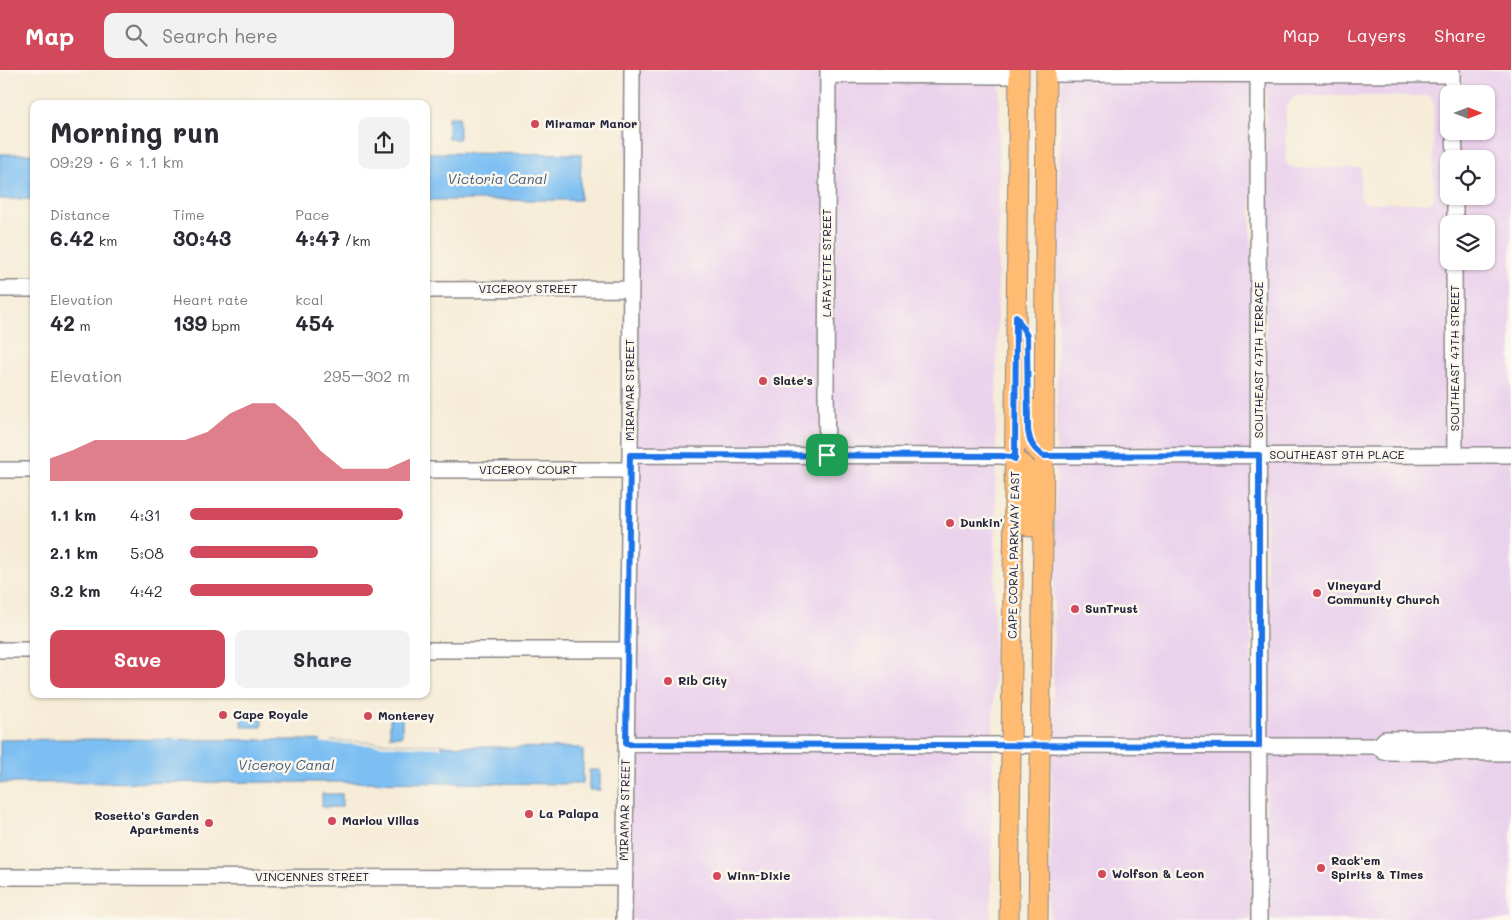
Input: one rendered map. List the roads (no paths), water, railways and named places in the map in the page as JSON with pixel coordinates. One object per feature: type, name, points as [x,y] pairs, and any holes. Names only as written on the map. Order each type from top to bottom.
[{"type":"main road","points":[[1038,920],[1046,220],[1045,71]]},
{"type":"main road","points":[[1018,74],[1029,88],[1035,106],[1035,182],[1039,204],[1046,220]]},
{"type":"main road","name":"CAPE CORAL PARKWAY EAST","points":[[1009,920],[1018,74]]},
{"type":"main road","points":[[1016,316],[1027,336],[1028,430],[1030,441],[1035,450],[1044,456]]},
{"type":"main road","points":[[1015,459],[1024,466],[1029,479],[1031,568],[1034,582],[1042,598]]},
{"type":"street","name":"MIRAMAR STREET","points":[[624,920],[630,470],[632,70]]},
{"type":"street","points":[[1045,71],[1451,72],[1452,85]]},
{"type":"street","points":[[828,72],[1005,76],[1018,74]]},
{"type":"street","name":"LAFAYETTE STREET","points":[[827,455],[828,72]]},
{"type":"street","name":"SOUTHEAST 47TH TERRACE","points":[[1258,72],[1259,920]]},
{"type":"street","name":"SOUTHEAST 47TH STREET","points":[[1454,270],[1455,455]]},
{"type":"street","points":[[0,289],[30,289]]},
{"type":"street","name":"VICEROY STREET","points":[[430,290],[630,289]]},
{"type":"street","points":[[630,455],[1001,456],[1015,459]]},
{"type":"street","name":"SOUTHEAST 9TH PLACE","points":[[1044,456],[1511,455]]},
{"type":"street","points":[[0,470],[30,470]]},
{"type":"street","name":"VICEROY COURT","points":[[430,470],[630,470]]},
{"type":"street","points":[[0,650],[30,650]]},
{"type":"street","points":[[430,650],[627,650]]},
{"type":"street","points":[[1378,746],[1384,739],[1511,738]]},
{"type":"street","points":[[626,744],[1378,746],[1384,752],[1511,753]]},
{"type":"street","name":"VINCENNES STREET","points":[[0,877],[625,878]]},
{"type":"water","points":[[448,117],[459,117],[459,139],[448,139]]},
{"type":"water","name":"Victoria Canal","points":[[430,153],[581,154],[580,200],[430,200]]},
{"type":"water","points":[[0,154],[30,154],[30,199],[0,199]]},
{"type":"water","points":[[390,715],[402,715],[402,736],[390,736]]},
{"type":"water","points":[[244,717],[259,717],[262,719],[262,727],[242,727]]},
{"type":"water","name":"Viceroy Canal","points":[[0,740],[305,740],[493,747],[580,748],[583,750],[583,783],[0,783]]},
{"type":"water","points":[[589,770],[600,770],[600,790],[589,790]]},
{"type":"water","points":[[322,794],[342,794],[342,807],[322,807]]},
{"type":"place","name":"Miramar Manor","points":[[535,124]]},
{"type":"place","name":"Slate's","points":[[763,381]]},
{"type":"place","name":"Dunkin'","points":[[950,523]]},
{"type":"place","name":"Vineyard Community Church","points":[[1317,593]]},
{"type":"place","name":"SunTrust","points":[[1075,609]]},
{"type":"place","name":"Rib City","points":[[668,681]]},
{"type":"place","name":"Cape Royale","points":[[223,715]]},
{"type":"place","name":"Monterey","points":[[368,716]]},
{"type":"place","name":"La Palapa","points":[[529,814]]},
{"type":"place","name":"Marlou Villas","points":[[332,821]]},
{"type":"place","name":"Rosetto's Garden Apartments","points":[[209,823]]},
{"type":"place","name":"Rack'em Spirits & Times","points":[[1321,868]]},
{"type":"place","name":"Wolfson & Leon","points":[[1102,874]]},
{"type":"place","name":"Winn-Dixie","points":[[717,876]]}]
